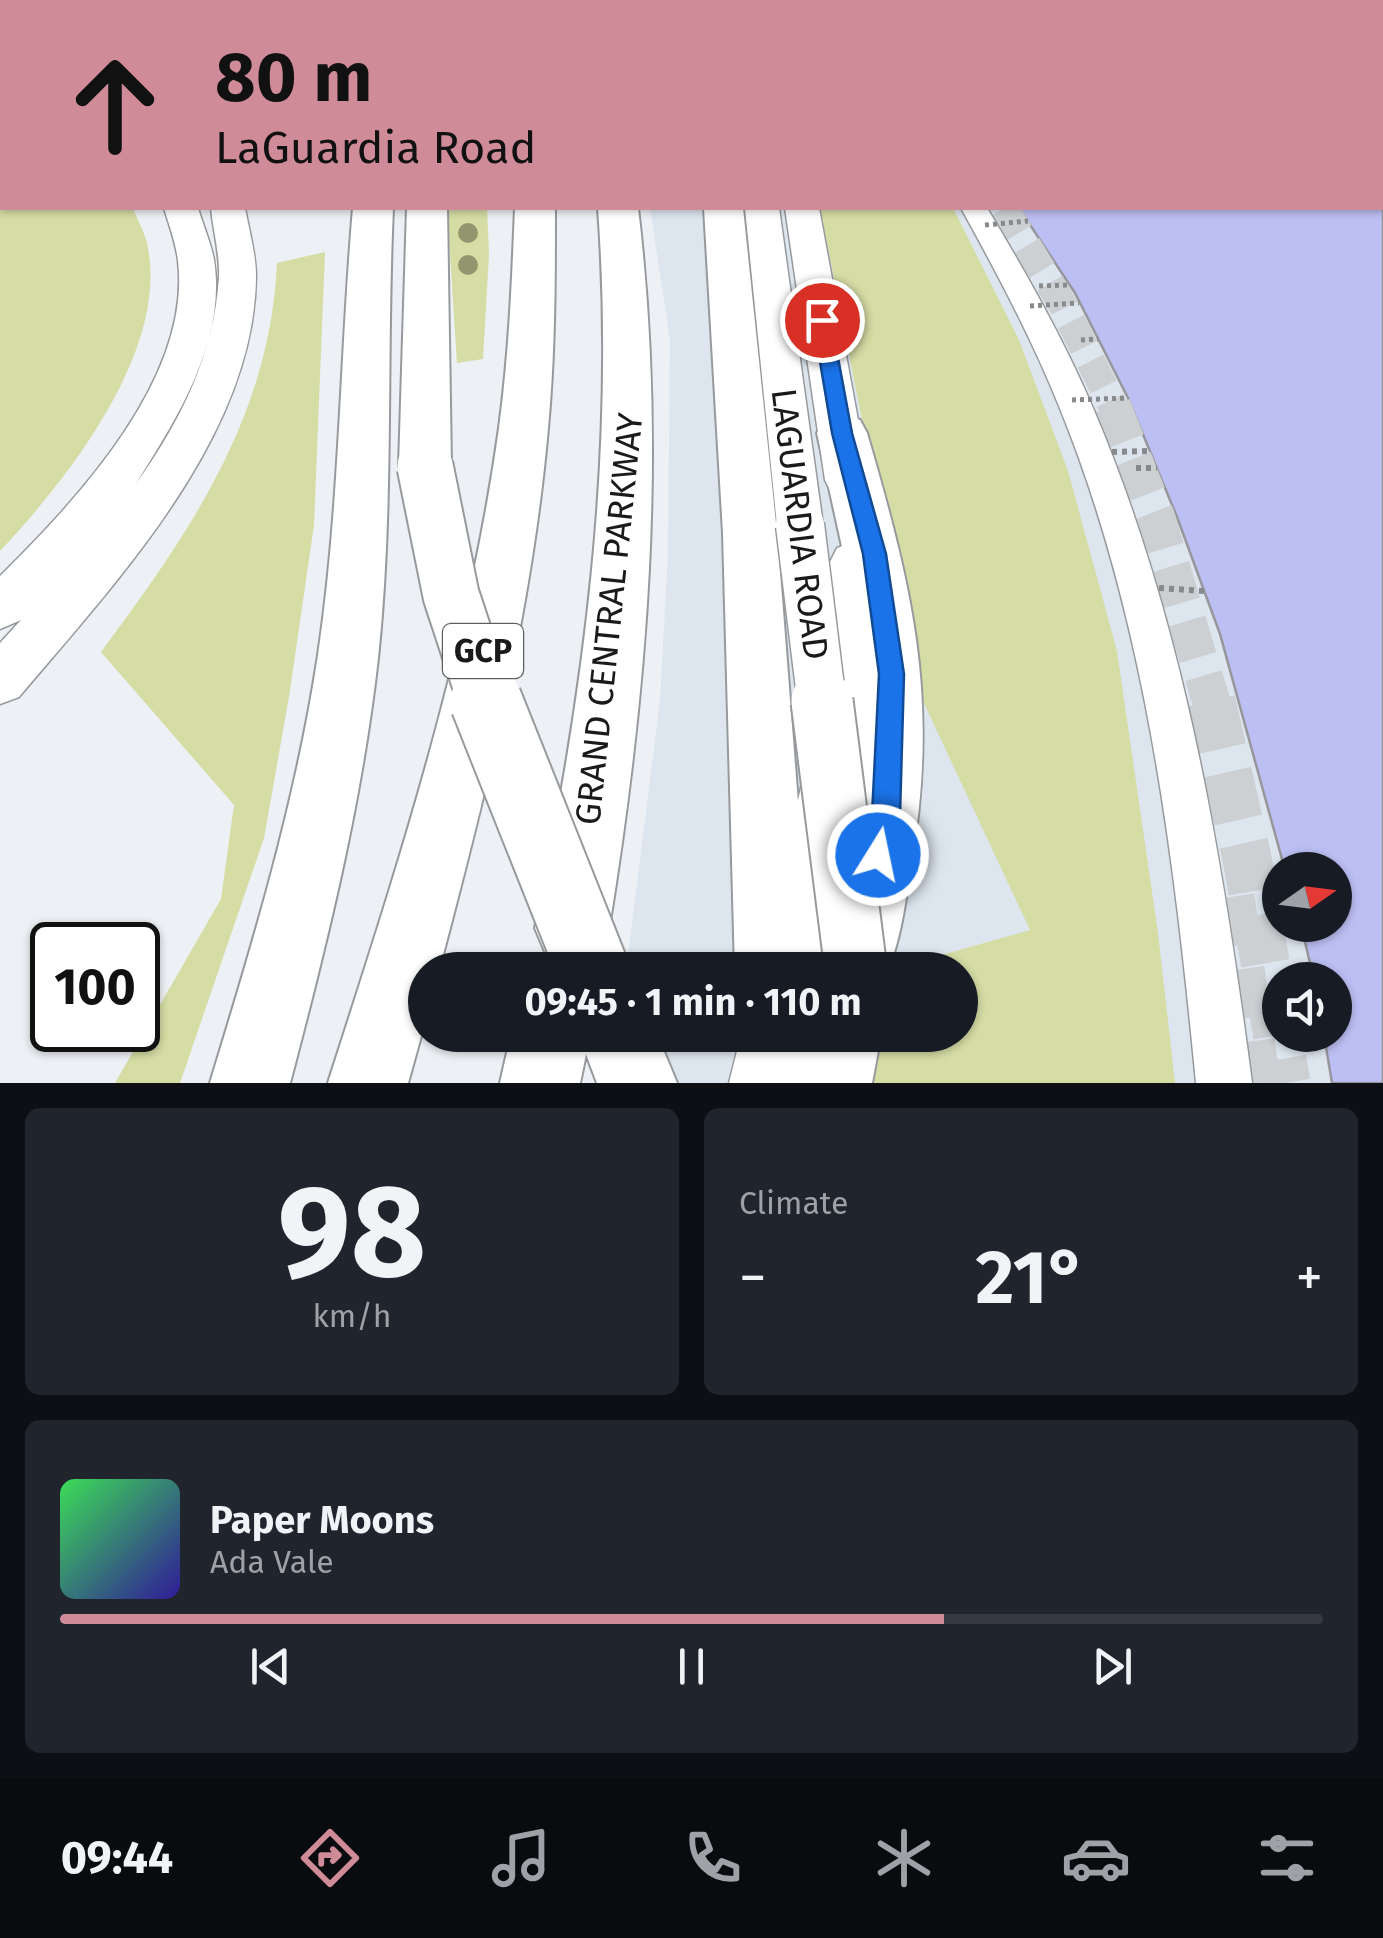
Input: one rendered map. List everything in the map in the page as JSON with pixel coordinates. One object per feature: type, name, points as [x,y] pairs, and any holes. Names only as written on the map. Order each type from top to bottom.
[{"type":"highway","points":[[427,210],[426,466],[438,546],[465,642],[585,952]]},
{"type":"highway","name":"GCP","points":[[368,1083],[449,795],[494,595],[522,442],[530,369],[535,210]]},
{"type":"highway","name":"GRAND CENTRAL PARKWAY","points":[[566,952],[603,734],[627,486],[630,317],[618,210]]},
{"type":"highway","points":[[724,210],[750,534],[773,952]]},
{"type":"highway","points":[[250,1083],[304,892],[339,717],[354,584],[372,212]]},
{"type":"highway","points":[[842,433],[874,554],[892,674],[886,816],[860,952]]},
{"type":"highway","points":[[540,1083],[546,1052]]},
{"type":"highway","points":[[624,1052],[636,1083]]},
{"type":"highway","points":[[832,1083],[838,1052]]},
{"type":"street","points":[[0,608],[38,570],[118,474],[162,406],[186,346],[197,289],[194,247],[181,210]]},
{"type":"street","points":[[0,680],[147,506],[208,400],[225,355],[236,305],[239,267],[228,210]]},
{"type":"street","name":"LAGUARDIA ROAD","points":[[762,210],[854,952]]},
{"type":"street","name":"LAGUARDIA ROAD","points":[[794,952],[850,686],[856,590],[842,433],[802,210]]},
{"type":"street","points":[[980,216],[1034,296],[1109,502],[1158,671],[1199,885],[1224,1083]]},
{"type":"street","points":[[764,1083],[771,1052]]},
{"type":"street","points":[[866,1052],[870,1083]]},
{"type":"path","points":[[980,216],[1028,221]]},
{"type":"path","points":[[1034,296],[1069,284]]},
{"type":"path","points":[[1034,296],[1080,303]]},
{"type":"path","points":[[1080,340],[1098,339]]},
{"type":"path","points":[[1072,400],[1128,398]]},
{"type":"path","points":[[1112,452],[1150,452]]},
{"type":"path","points":[[1135,468],[1157,468]]},
{"type":"path","points":[[1159,588],[1204,592]]},
{"type":"shaded area","points":[[650,210],[1383,210],[1383,1083],[607,1083],[612,1052],[978,1052],[978,952],[628,952],[660,701],[668,552],[670,340]]},
{"type":"green space","points":[[0,210],[134,210],[147,243],[150,284],[144,326],[129,368],[82,450],[0,551]]},
{"type":"green space","points":[[447,210],[487,210],[489,254],[483,359],[457,363]]},
{"type":"green space","points":[[820,210],[954,210],[1019,340],[1068,471],[1117,651],[1158,933],[1175,1083],[870,1083],[875,1052],[978,1052],[978,952],[952,952],[1030,930],[914,682]]},
{"type":"green space","points":[[325,252],[314,525],[264,838],[180,1083],[115,1083],[133,1052],[160,1052],[160,1005],[221,899],[234,805],[101,652],[194,517],[242,422],[271,319],[277,263]]},
{"type":"building","points":[[1020,210],[1383,210],[1383,1083],[1332,1083],[1327,1052],[1352,1052],[1352,962],[1310,962],[1305,942],[1352,942],[1352,852],[1280,852],[1220,634],[1128,398],[1075,293]]},
{"type":"tunnel","points":[[1005,210],[1063,305],[1114,408]]},
{"type":"tunnel","points":[[1112,406],[1156,517],[1212,704]]},
{"type":"tunnel","points":[[1211,701],[1247,858],[1286,1083]]},
{"type":"tunnel","points":[[1230,897],[1256,1083]]},
{"type":"route","points":[[822,320],[842,433],[874,554],[892,674],[886,816],[878,855]]}]
